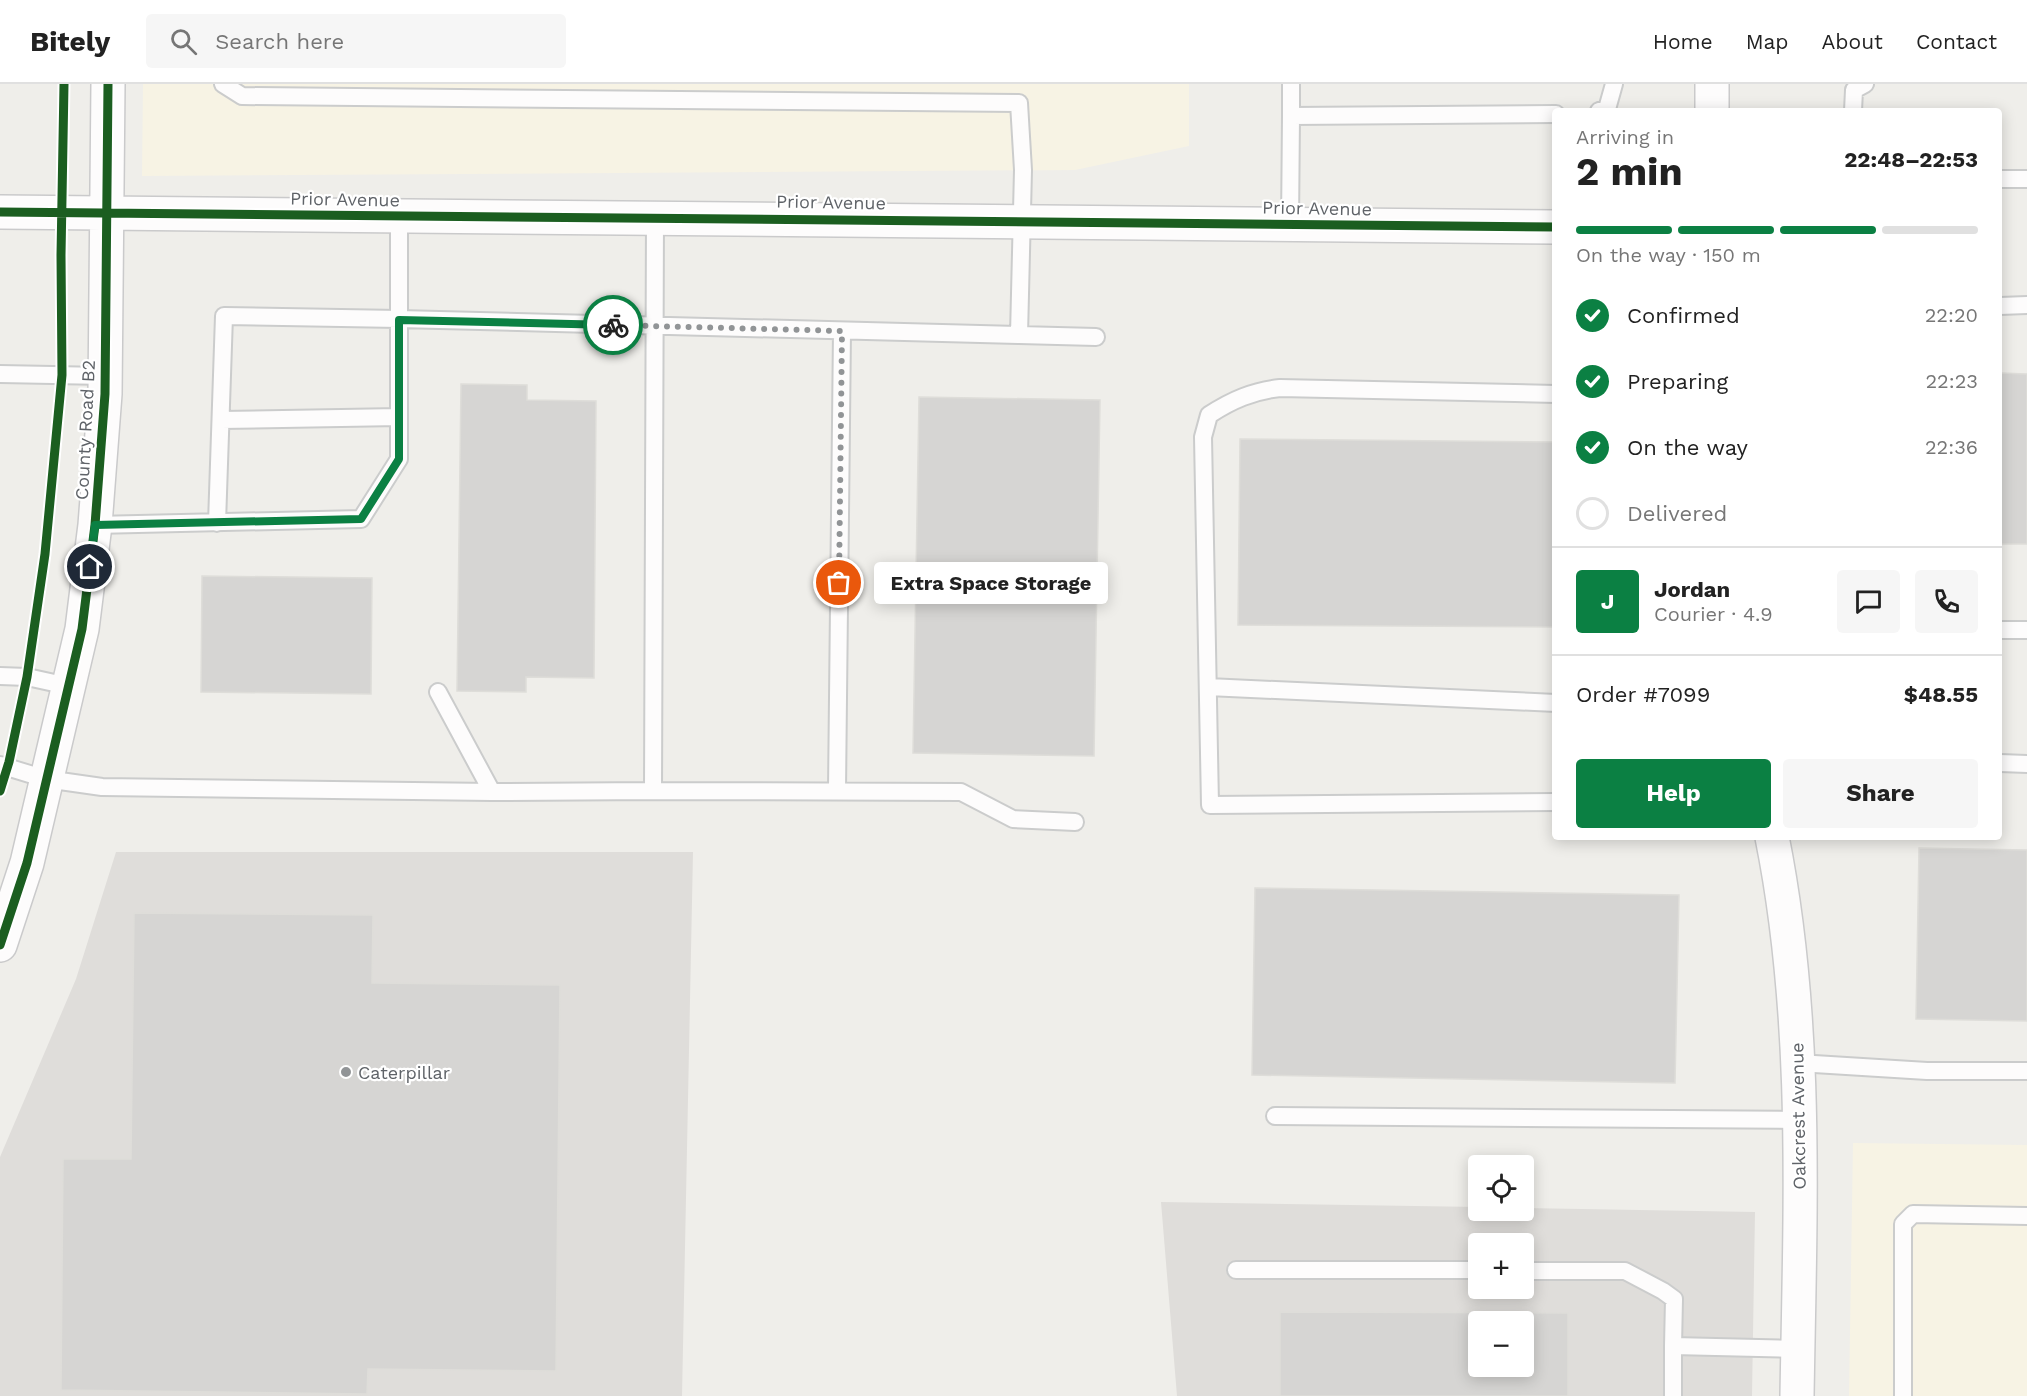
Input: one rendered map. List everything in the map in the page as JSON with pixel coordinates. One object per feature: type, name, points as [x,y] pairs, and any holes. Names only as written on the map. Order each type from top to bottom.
[{"type":"street","name":"County Road B2","points":[[0,945],[27,863],[82,629],[95,525],[105,376],[108,84]]},
{"type":"street","points":[[1712,108],[1713,84]]},
{"type":"street","name":"Prior Avenue","points":[[0,212],[1552,227]]},
{"type":"street","name":"Oakcrest Avenue","points":[[1773,840],[1779,872],[1793,983],[1798,1063],[1800,1120],[1797,1396]]},
{"type":"lane","points":[[223,84],[242,96],[1019,103],[1023,170],[1018,334]]},
{"type":"lane","points":[[1290,224],[1291,84]]},
{"type":"lane","points":[[1607,108],[1614,84]]},
{"type":"lane","points":[[1853,108],[1854,90],[1865,84]]},
{"type":"lane","points":[[1291,116],[1552,114]]},
{"type":"lane","points":[[2002,179],[2027,179]]},
{"type":"lane","points":[[95,525],[361,519],[399,459],[399,216]]},
{"type":"lane","points":[[653,791],[655,217]]},
{"type":"lane","points":[[2002,306],[2027,305]]},
{"type":"lane","points":[[217,523],[224,316],[1096,337]]},
{"type":"lane","points":[[837,790],[842,331]]},
{"type":"lane","points":[[0,374],[105,376]]},
{"type":"lane","points":[[1552,394],[1281,388],[1261,390],[1230,401],[1209,415],[1203,437],[1210,805],[1552,802]]},
{"type":"lane","points":[[221,420],[399,417]]},
{"type":"lane","points":[[2002,630],[2027,630]]},
{"type":"lane","points":[[0,676],[27,677],[68,686]]},
{"type":"lane","points":[[1208,687],[1552,703]]},
{"type":"lane","points":[[438,692],[492,792]]},
{"type":"lane","points":[[2002,764],[2027,764]]},
{"type":"lane","points":[[0,765],[46,779],[102,788],[492,792],[837,790],[961,792],[1013,819],[1075,822]]},
{"type":"lane","points":[[1798,1063],[1927,1071],[2027,1071]]},
{"type":"lane","points":[[1275,1116],[1800,1120]]},
{"type":"lane","points":[[1903,1396],[1903,1224],[1913,1214],[2027,1216]]},
{"type":"lane","points":[[1236,1270],[1468,1270]]},
{"type":"lane","points":[[1534,1270],[1625,1271],[1674,1299],[1672,1396]]},
{"type":"lane","points":[[1673,1346],[1798,1349]]},
{"type":"shaded area","points":[[143,84],[1189,84],[1189,146],[1075,170],[142,176]]},
{"type":"shaded area","points":[[116,852],[693,852],[682,1396],[0,1396],[0,1157],[76,979]]},
{"type":"shaded area","points":[[1853,1143],[2027,1145],[2027,1396],[1849,1396]]},
{"type":"shaded area","points":[[1161,1202],[1468,1207],[1468,1221],[1534,1221],[1534,1208],[1755,1212],[1752,1396],[1177,1396]]},
{"type":"building","points":[[2002,373],[2027,374],[2027,544],[2002,544]]},
{"type":"building","points":[[461,384],[527,385],[527,400],[596,401],[594,678],[526,677],[526,692],[457,691]]},
{"type":"building","points":[[919,397],[1100,400],[1094,756],[913,753]]},
{"type":"building","points":[[1240,439],[1552,442],[1552,627],[1238,625]]},
{"type":"building","points":[[202,576],[372,578],[371,694],[201,692]]},
{"type":"building","points":[[1919,848],[2027,850],[2027,1021],[1916,1019]]},
{"type":"building","points":[[1255,888],[1679,895],[1675,1083],[1252,1075]]},
{"type":"building","name":"Caterpillar","points":[[134,913],[373,915],[372,983],[560,985],[556,1371],[368,1369],[367,1394],[61,1390],[63,1159],[131,1159]]},
{"type":"building","points":[[1280,1312],[1468,1313],[1468,1377],[1534,1377],[1534,1313],[1568,1313],[1568,1396],[1280,1396]]},
{"type":"cycle path","points":[[0,791],[9,762],[27,677],[45,554],[62,375],[61,255],[64,84]]},
{"type":"cycle path","points":[[0,945],[27,863],[82,629],[95,525],[105,394],[108,84]]},
{"type":"cycle path","points":[[0,212],[1552,227]]},
{"type":"way so far","points":[[613,325],[842,331],[839,583]]},
{"type":"place","name":"Extra Space Storage","points":[[839,583]]},
{"type":"place","name":"Caterpillar","points":[[346,1072]]},
{"type":"route","points":[[90,567],[95,525],[361,519],[399,459],[399,320],[613,325]]}]
